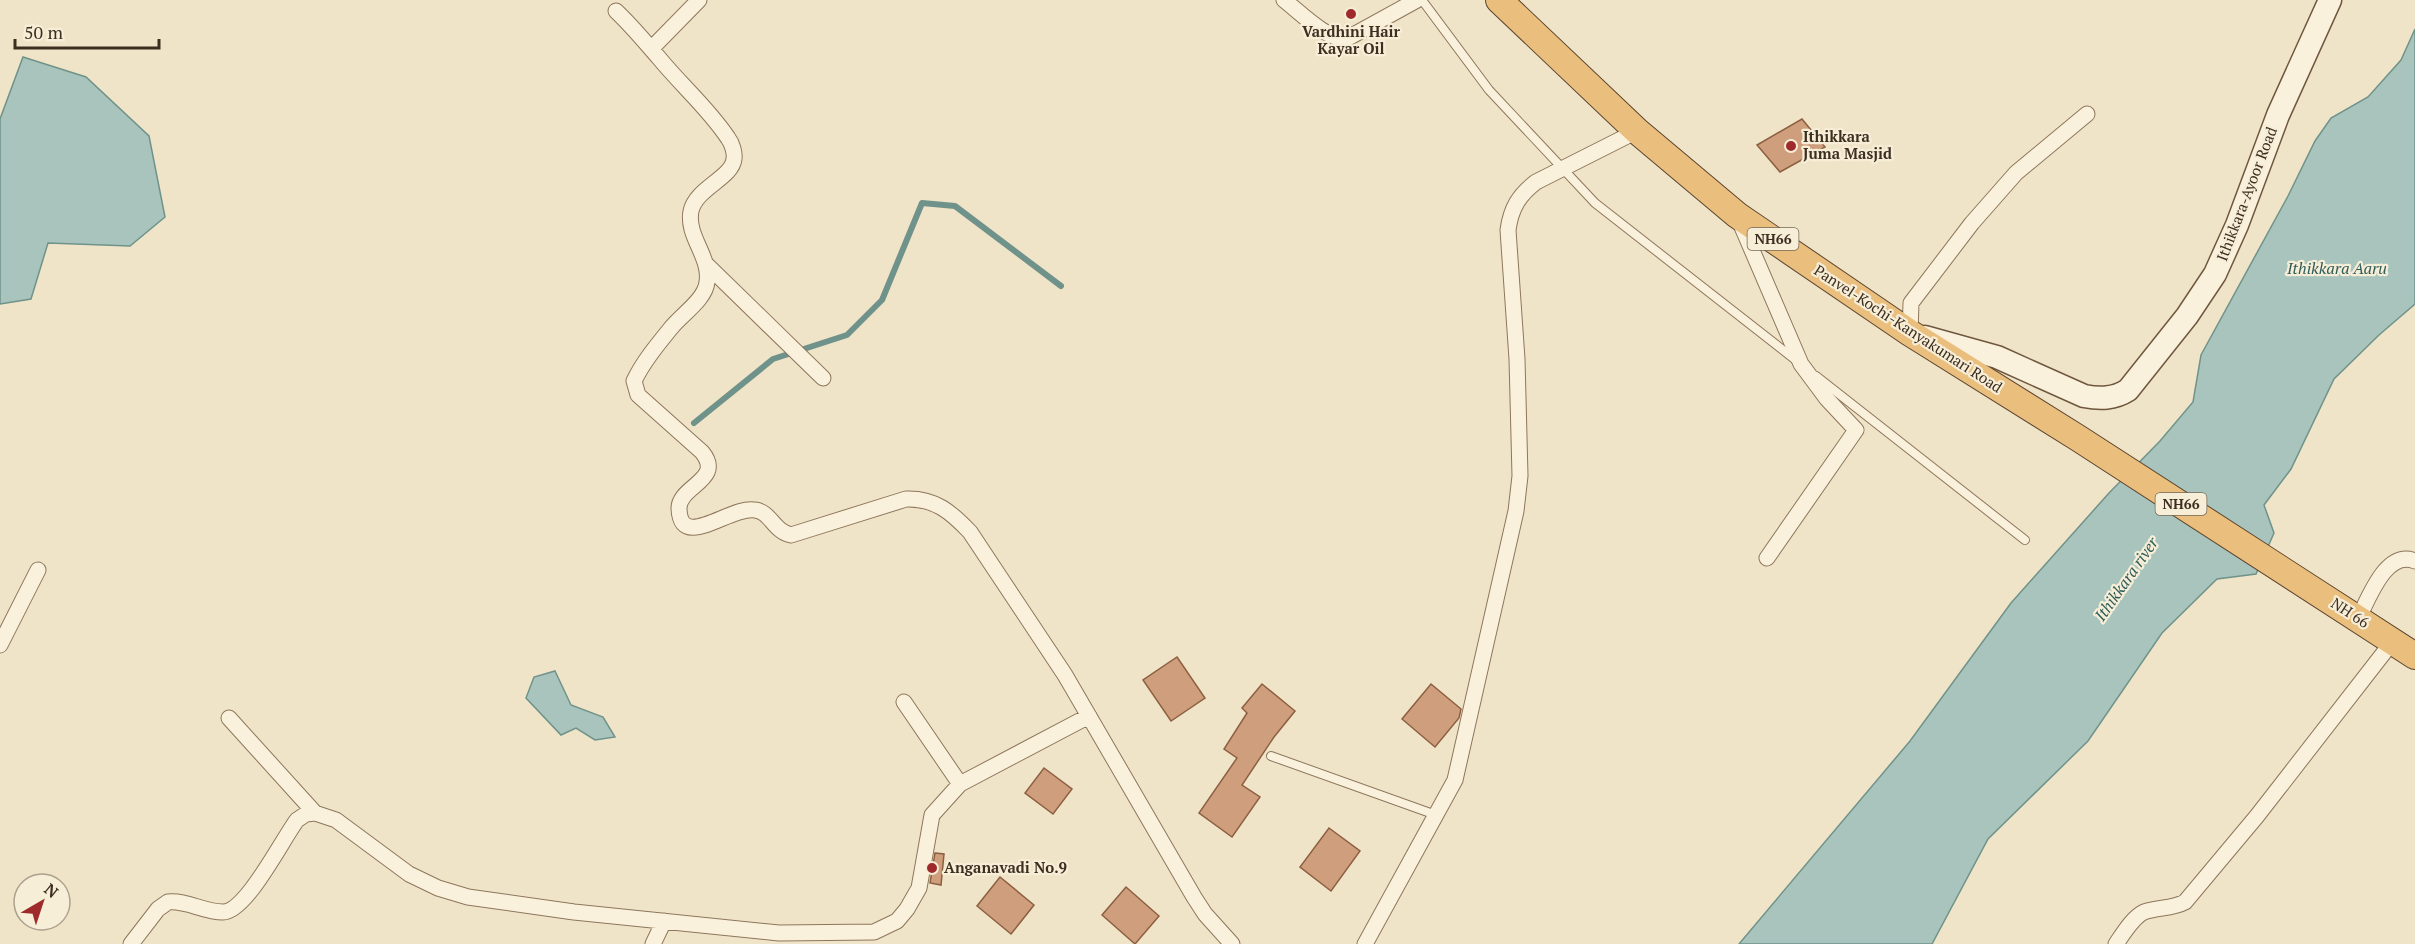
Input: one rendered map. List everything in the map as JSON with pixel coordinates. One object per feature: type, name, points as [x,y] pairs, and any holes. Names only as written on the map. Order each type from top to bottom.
[{"type":"highway","name":"Panvel-Kochi-Kanyakumari Road","points":[[1498,0],[1637,131],[1737,215],[1910,333],[2285,571]]},
{"type":"highway","name":"NH 66","points":[[2285,571],[2415,656]]},
{"type":"main road","name":"Ithikkara-Ayoor Road","points":[[1910,333],[1997,357],[2084,396],[2118,397],[2128,390],[2187,316],[2215,274],[2237,225],[2278,115],[2330,0]]},
{"type":"street","points":[[652,48],[699,0]]},
{"type":"street","points":[[1284,0],[1331,36],[1341,39],[1348,38],[1417,0]]},
{"type":"street","points":[[616,11],[652,48],[730,139],[734,153],[734,161],[728,171],[696,200],[691,212],[692,227],[706,264],[708,277],[705,290],[671,327],[634,381],[638,395],[702,452],[709,463],[704,477],[679,505],[682,523],[685,527],[694,529],[742,511],[757,510],[763,512],[782,533],[791,535],[906,499],[926,500],[943,507],[970,532],[1065,675],[1199,905],[1232,944]]},
{"type":"street","points":[[1910,333],[1911,303],[1972,223],[2016,173],[2087,114]]},
{"type":"street","points":[[1365,944],[1455,780],[1519,492],[1517,359],[1509,221],[1516,202],[1524,191],[1637,131]]},
{"type":"street","points":[[1737,215],[1801,364],[1827,399],[1856,430],[1767,558]]},
{"type":"street","points":[[706,264],[823,378]]},
{"type":"street","points":[[2358,619],[2387,566],[2401,559],[2415,561]]},
{"type":"street","points":[[0,645],[38,570]]},
{"type":"street","points":[[2116,944],[2144,912],[2176,907],[2186,902],[2257,816],[2393,641]]},
{"type":"street","points":[[904,702],[960,784]]},
{"type":"street","points":[[131,944],[158,909],[168,902],[218,912],[235,909],[247,897],[297,820],[306,814],[315,813],[336,820],[409,874],[438,888],[468,897],[504,903],[779,933],[874,932],[897,921],[907,909],[918,888],[932,815],[960,784],[1089,716]]},
{"type":"street","points":[[229,718],[315,813]]},
{"type":"street","points":[[653,944],[664,921]]},
{"type":"lane","points":[[1422,0],[1489,90],[1594,203],[2025,540]]},
{"type":"lane","points":[[1271,756],[1437,815]]},
{"type":"water","name":"Ithikkara Aaru","points":[[2415,29],[2415,304],[2334,379],[2291,469],[2264,505],[2274,533],[2256,574],[2217,579],[2162,633],[2088,741],[1988,839],[1932,944],[1739,944],[1910,741],[2011,603],[2193,402],[2201,355],[2288,196],[2315,141],[2331,118],[2368,97],[2401,60]]},
{"type":"water","points":[[23,57],[86,77],[149,136],[165,217],[130,246],[48,243],[31,299],[0,304],[0,119]]},
{"type":"water","points":[[555,671],[571,705],[603,717],[615,737],[595,740],[576,728],[561,735],[526,698],[534,677]]},
{"type":"building","name":"Ithikkara Juma Masjid","points":[[1802,119],[1825,147],[1780,172],[1757,145]]},
{"type":"building","points":[[1177,657],[1205,698],[1171,721],[1143,680]]},
{"type":"building","points":[[1262,684],[1295,711],[1274,737],[1242,785],[1260,797],[1232,837],[1199,813],[1237,758],[1224,749],[1247,713],[1242,708]]},
{"type":"building","points":[[1431,684],[1461,709],[1459,718],[1435,747],[1402,719]]},
{"type":"building","points":[[1044,768],[1072,789],[1053,814],[1025,793]]},
{"type":"building","points":[[1329,828],[1360,851],[1331,891],[1300,867]]},
{"type":"building","points":[[935,853],[944,854],[941,885],[930,883]]},
{"type":"building","points":[[1000,877],[1034,905],[1011,934],[977,906]]},
{"type":"building","points":[[1126,887],[1159,916],[1135,944],[1102,915]]},
{"type":"waterway","points":[[694,423],[773,359],[847,335],[882,300],[922,203],[955,206],[1061,286]]},
{"type":"place","name":"Vardhini Hair Kayar Oil","points":[[1351,14]]},
{"type":"place","name":"Ithikkara Juma Masjid","points":[[1791,146]]},
{"type":"place","name":"Anganavadi No.9","points":[[932,868]]},
{"type":"water label","name":"Ithikkara river","points":[[2126,579]]}]
